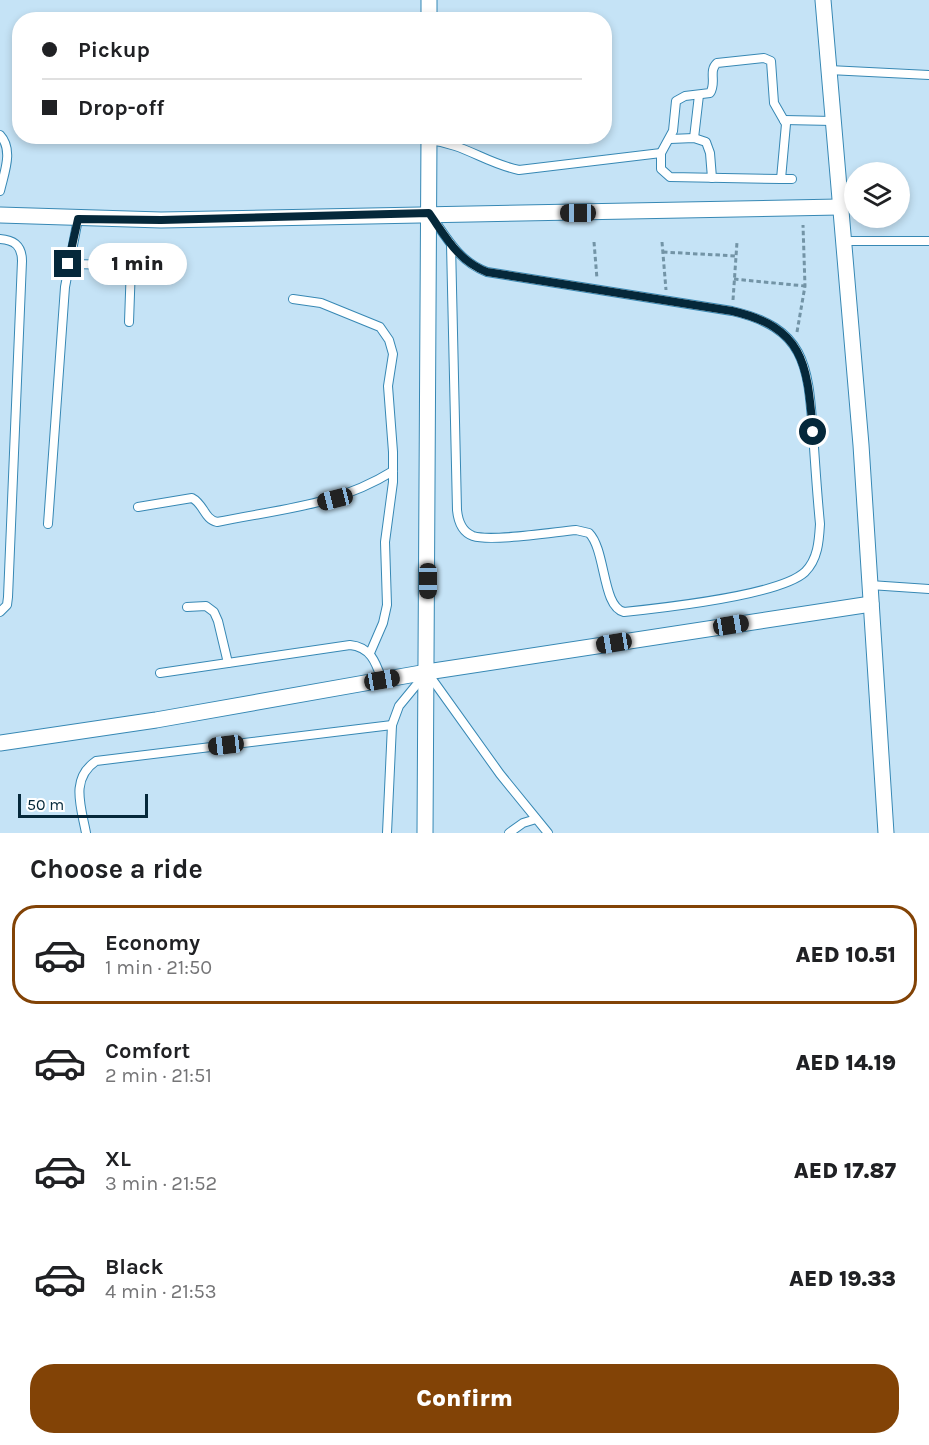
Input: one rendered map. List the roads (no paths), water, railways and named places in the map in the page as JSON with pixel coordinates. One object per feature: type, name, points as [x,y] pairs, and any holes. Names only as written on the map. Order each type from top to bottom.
[{"type":"street","points":[[823,0],[862,456],[886,833]]},
{"type":"street","points":[[425,833],[429,144]]},
{"type":"street","points":[[0,214],[78,219],[161,220],[429,213],[578,213],[839,207]]},
{"type":"street","points":[[0,743],[156,720],[427,672],[871,604]]},
{"type":"lane","points":[[781,179],[784,120],[774,103],[772,64],[768,59],[717,63],[712,70],[712,89],[676,101],[670,139],[661,153],[661,169],[670,177],[712,178],[781,179],[792,179]]},
{"type":"lane","points":[[829,69],[929,75]]},
{"type":"lane","points":[[694,138],[699,95]]},
{"type":"lane","points":[[784,120],[833,120]]},
{"type":"lane","points":[[0,135],[5,141],[8,152],[0,191]]},
{"type":"lane","points":[[670,139],[700,138],[709,147],[712,178]]},
{"type":"lane","points":[[452,144],[502,167],[519,170],[661,153]]},
{"type":"lane","points":[[429,213],[451,244],[460,257],[472,267],[487,272],[732,311],[767,322],[794,346],[806,368],[809,386],[819,524],[819,543],[812,563],[803,573],[782,586],[653,608],[619,611],[612,602],[597,545],[589,533],[576,530],[482,537],[474,536],[461,525],[457,510],[451,244]]},
{"type":"lane","points":[[48,524],[68,264],[78,219]]},
{"type":"lane","points":[[0,239],[16,243],[20,248],[22,261],[8,597],[7,605],[0,612]]},
{"type":"lane","points":[[842,241],[929,241]]},
{"type":"lane","points":[[68,264],[180,266]]},
{"type":"lane","points":[[129,322],[131,265]]},
{"type":"lane","points":[[293,299],[312,300],[380,327],[389,340],[393,354],[388,386],[393,471],[385,542],[387,605],[381,629],[370,653]]},
{"type":"lane","points":[[138,507],[192,498],[198,501],[208,518],[217,522],[335,499],[375,482],[393,471]]},
{"type":"lane","points":[[870,585],[929,589]]},
{"type":"lane","points":[[187,607],[206,606],[214,612],[228,663]]},
{"type":"lane","points":[[160,673],[350,645],[361,646],[370,653],[382,680]]},
{"type":"lane","points":[[387,833],[392,725],[399,706],[427,672],[500,774],[548,833]]},
{"type":"lane","points":[[86,833],[78,790],[80,778],[86,768],[96,761],[392,725]]},
{"type":"lane","points":[[509,833],[536,819]]}]
